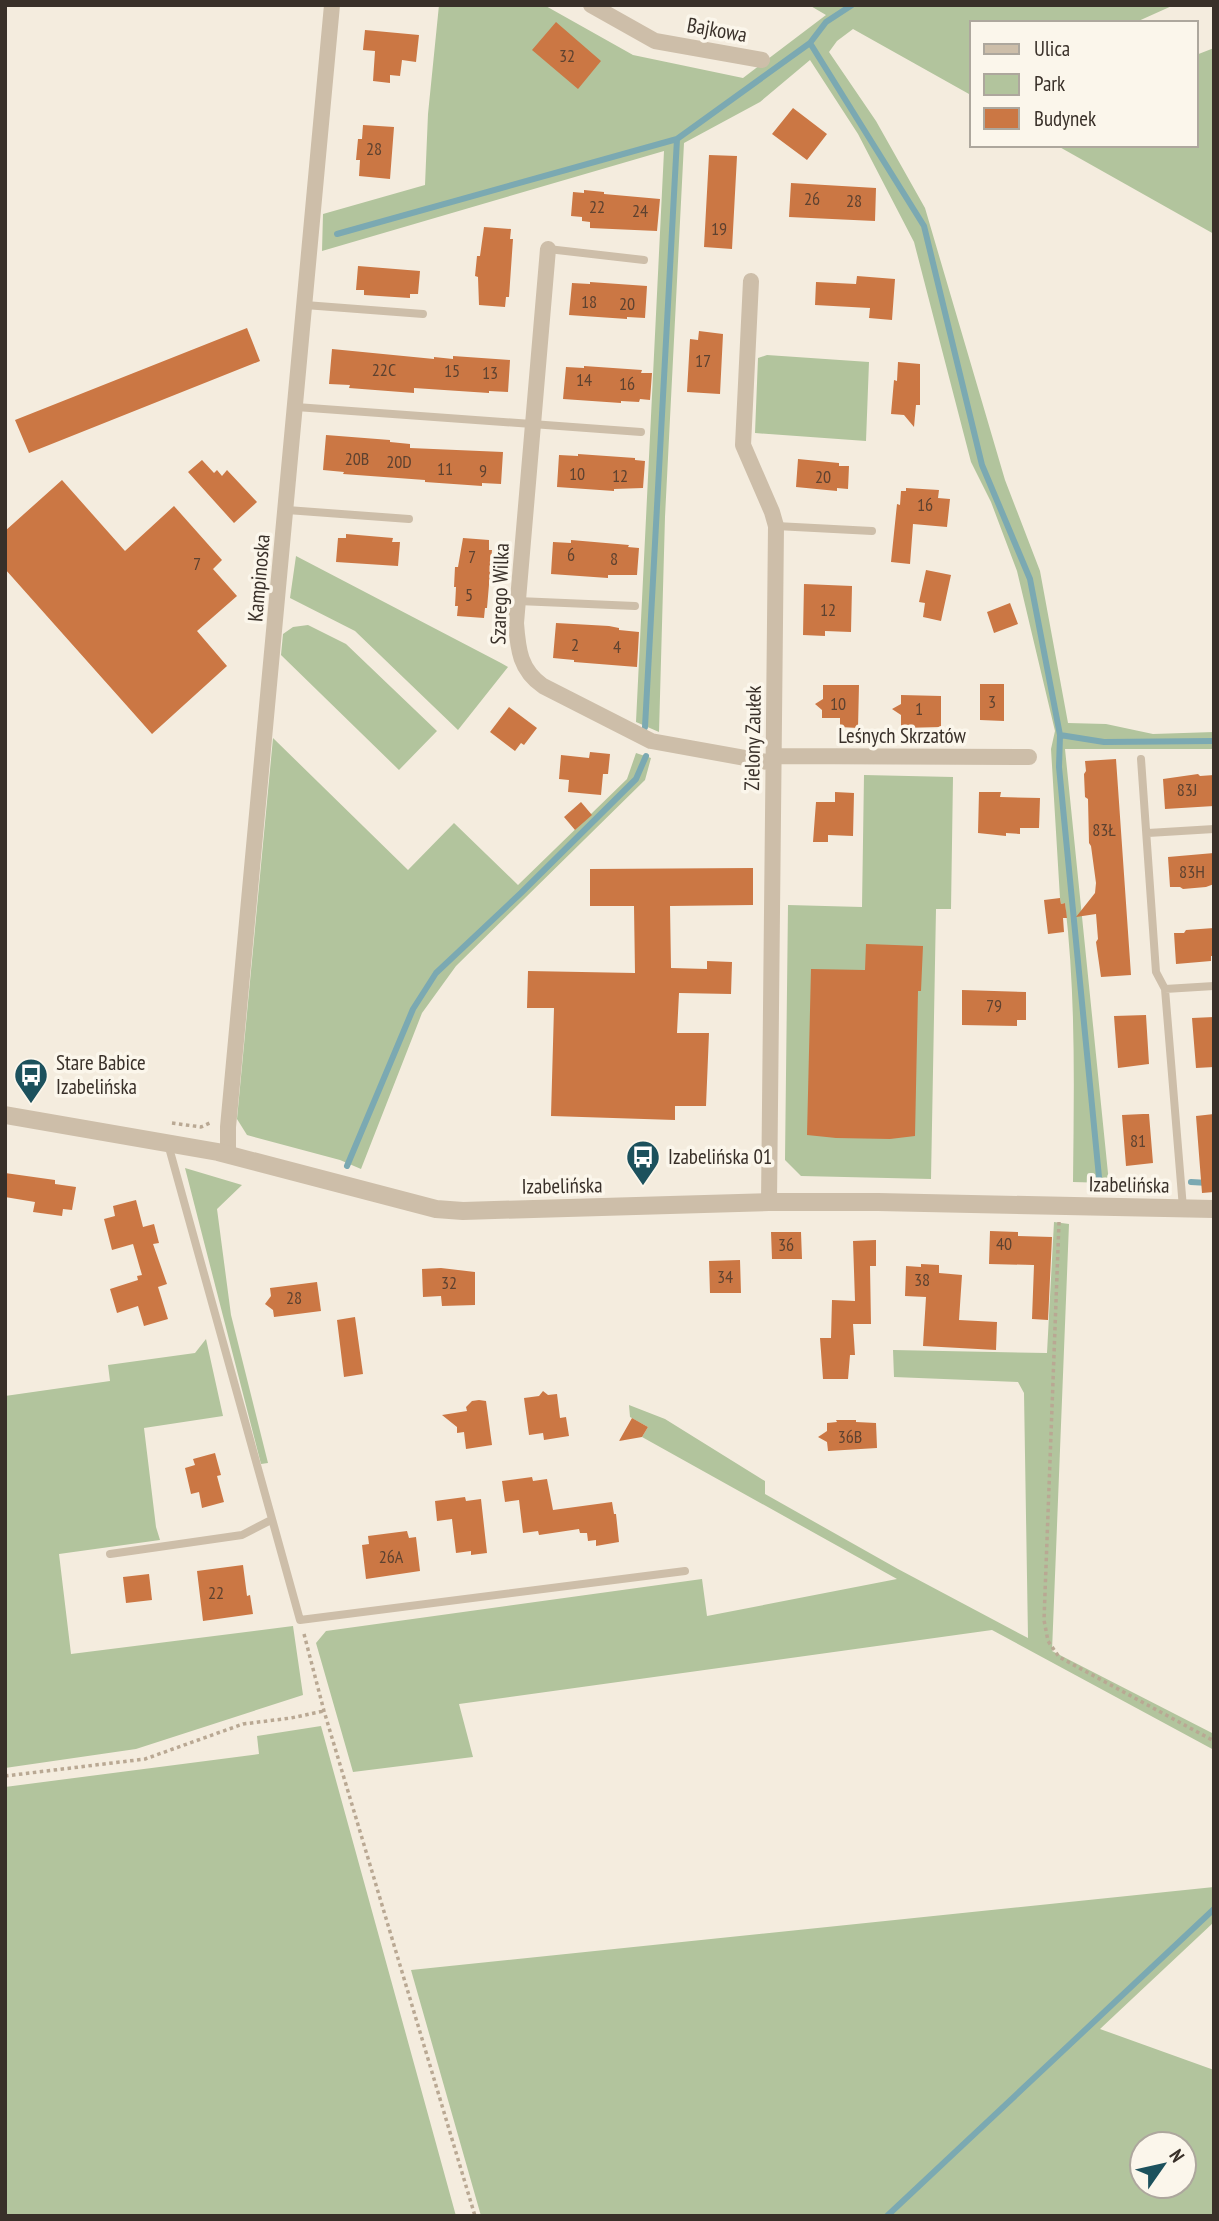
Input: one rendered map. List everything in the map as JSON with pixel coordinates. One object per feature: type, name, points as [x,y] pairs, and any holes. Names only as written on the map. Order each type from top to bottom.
[{"type":"street","name":"Kampinoska","points":[[228,1154],[228,1127],[332,5]]},
{"type":"street","name":"Bajkowa","points":[[591,5],[655,41],[762,60]]},
{"type":"street","name":"Szarego Wilka","points":[[548,249],[516,624],[518,653],[523,666],[533,680],[542,686],[651,741],[774,759]]},
{"type":"street","name":"Zielony Zaułek","points":[[751,281],[743,445],[772,512],[775,526],[769,1202]]},
{"type":"street","name":"Leśnych Skrzatów","points":[[774,759],[1029,757]]},
{"type":"street","name":"Izabelińska","points":[[5,1115],[228,1154],[436,1209],[476,1211],[769,1202],[878,1202],[1214,1209]]},
{"type":"lane","points":[[548,249],[644,260]]},
{"type":"lane","points":[[305,305],[423,314]]},
{"type":"lane","points":[[296,407],[641,432]]},
{"type":"lane","points":[[287,510],[409,519]]},
{"type":"lane","points":[[775,526],[872,531]]},
{"type":"lane","points":[[518,601],[635,606]]},
{"type":"lane","points":[[1142,759],[1156,972],[1165,989],[1183,1208]]},
{"type":"lane","points":[[1148,833],[1214,829]]},
{"type":"lane","points":[[1165,989],[1214,986]]},
{"type":"lane","points":[[168,1144],[300,1620],[685,1571]]},
{"type":"lane","points":[[110,1554],[242,1535],[271,1520]]},
{"type":"path","points":[[162,1122],[201,1128],[211,1122],[228,1127]]},
{"type":"path","points":[[1060,1206],[1045,1634],[1059,1657],[1214,1741]]},
{"type":"path","points":[[300,1620],[324,1711],[475,2216]]},
{"type":"path","points":[[5,1776],[145,1759],[243,1724],[324,1711]]},
{"type":"green space","points":[[439,5],[544,5],[633,55],[743,78],[826,15],[809,5],[1174,5],[1138,21],[970,21],[969,94],[853,29],[837,41],[829,52],[876,121],[925,208],[1005,480],[1040,571],[1068,723],[1106,724],[1153,734],[1214,732],[1214,749],[1065,749],[1109,1183],[1073,1182],[1073,1008],[1065,903],[1061,904],[1060,898],[1051,749],[1055,731],[1017,571],[991,502],[971,462],[914,242],[858,134],[810,60],[760,102],[684,143],[665,517],[659,732],[636,722],[664,151],[322,251],[323,214],[425,185],[428,114]]},
{"type":"green space","points":[[1214,48],[1214,234],[1060,147],[1198,147],[1198,54]]},
{"type":"green space","points":[[767,355],[869,362],[866,441],[755,433],[758,358]]},
{"type":"green space","points":[[296,556],[508,667],[458,730],[355,631],[290,598]]},
{"type":"green space","points":[[308,625],[346,644],[437,731],[399,770],[281,655],[283,634],[293,627]]},
{"type":"green space","points":[[273,738],[408,870],[454,823],[518,885],[627,779],[636,753],[651,758],[645,780],[456,966],[422,1013],[361,1169],[340,1160],[247,1135],[237,1119]]},
{"type":"green space","points":[[864,775],[953,777],[951,909],[936,909],[931,1179],[801,1176],[785,1160],[788,905],[862,907]]},
{"type":"green space","points":[[185,1168],[242,1185],[217,1209],[231,1315],[268,1463],[261,1464]]},
{"type":"green space","points":[[1054,1222],[1069,1224],[1052,1651],[1214,1734],[1214,1750],[992,1630],[459,1704],[473,1757],[353,1772],[316,1643],[326,1631],[702,1579],[707,1616],[897,1579],[642,1437],[648,1427],[630,1417],[629,1405],[665,1419],[765,1481],[765,1494],[1028,1638],[1024,1393],[1018,1382],[894,1377],[893,1350],[1047,1353]]},
{"type":"green space","points":[[206,1339],[223,1416],[144,1428],[156,1527],[160,1540],[59,1554],[71,1654],[293,1626],[303,1695],[136,1749],[5,1768],[5,1396],[110,1381],[108,1365],[195,1353]]},
{"type":"green space","points":[[321,1726],[456,2216],[5,2216],[5,1787],[259,1754],[257,1736]]},
{"type":"green space","points":[[1214,1887],[1214,1922],[1100,2029],[1214,2070],[1214,2216],[481,2216],[411,1970]]},
{"type":"building","points":[[556,22],[601,61],[578,89],[532,50]]},
{"type":"building","points":[[365,30],[419,35],[416,62],[402,60],[400,76],[390,75],[390,83],[373,81],[375,51],[363,50]]},
{"type":"building","points":[[793,108],[827,134],[807,160],[772,134]]},
{"type":"building","points":[[363,125],[394,127],[390,179],[359,176],[360,160],[356,160],[358,139],[362,139]]},
{"type":"building","points":[[709,155],[737,156],[732,249],[704,247]]},
{"type":"building","points":[[791,183],[876,188],[875,221],[789,217]]},
{"type":"building","points":[[584,190],[660,199],[657,231],[590,228],[590,222],[582,221],[582,217],[571,216],[573,192],[584,193]]},
{"type":"building","points":[[484,227],[511,229],[510,239],[513,239],[509,297],[506,297],[505,307],[479,305],[478,277],[475,276]]},
{"type":"building","points":[[358,266],[420,271],[418,294],[410,294],[410,298],[364,295],[364,290],[356,290]]},
{"type":"building","points":[[857,276],[895,279],[892,320],[869,318],[870,308],[815,305],[816,282],[856,284]]},
{"type":"building","points":[[572,283],[647,286],[645,318],[569,315]]},
{"type":"building","points":[[247,328],[260,361],[29,453],[15,420]]},
{"type":"building","points":[[699,331],[723,334],[720,394],[687,392],[690,339],[698,340]]},
{"type":"building","points":[[332,349],[434,359],[453,359],[453,356],[510,360],[508,392],[414,388],[414,393],[329,384]]},
{"type":"building","points":[[898,362],[920,364],[920,405],[916,405],[914,427],[904,415],[891,414]]},
{"type":"building","points":[[584,366],[652,373],[650,400],[621,403],[563,399],[566,367]]},
{"type":"building","points":[[326,435],[390,440],[410,444],[410,448],[503,452],[501,484],[482,483],[482,486],[425,482],[323,470]]},
{"type":"building","points":[[578,454],[645,461],[643,488],[614,491],[557,487],[559,455]]},
{"type":"building","points":[[798,459],[849,466],[848,489],[837,488],[837,491],[796,487]]},
{"type":"building","points":[[202,460],[214,473],[217,470],[222,476],[227,470],[257,502],[234,523],[188,472]]},
{"type":"building","points":[[62,480],[125,551],[174,506],[222,560],[213,569],[237,596],[197,631],[227,666],[152,734],[5,569],[5,531]]},
{"type":"building","points":[[906,488],[939,490],[938,498],[950,499],[947,527],[913,524],[910,564],[891,562],[897,504],[900,505],[901,491],[906,491]]},
{"type":"building","points":[[346,534],[393,538],[392,542],[400,542],[398,566],[336,562],[338,538],[346,538]]},
{"type":"building","points":[[463,538],[489,540],[489,550],[492,550],[484,618],[457,616],[455,567],[458,567]]},
{"type":"building","points":[[571,540],[639,548],[637,575],[608,575],[608,578],[551,574],[553,542],[571,543]]},
{"type":"building","points":[[926,570],[951,575],[941,621],[923,617],[925,603],[919,602]]},
{"type":"building","points":[[804,584],[852,586],[851,632],[825,631],[825,636],[803,635]]},
{"type":"building","points":[[1010,603],[1018,624],[994,633],[987,612]]},
{"type":"building","points":[[556,623],[609,626],[639,632],[637,667],[553,658]]},
{"type":"building","points":[[980,684],[1004,684],[1004,721],[980,720]]},
{"type":"building","points":[[823,685],[859,685],[858,728],[840,727],[840,718],[822,718],[822,710],[815,704],[823,699]]},
{"type":"building","points":[[901,695],[941,696],[941,727],[901,728],[901,715],[892,709],[901,704]]},
{"type":"building","points":[[509,707],[537,728],[524,745],[521,743],[515,751],[490,732]]},
{"type":"building","points":[[590,752],[610,754],[608,774],[603,774],[601,795],[568,792],[569,780],[559,779],[561,755],[589,758]]},
{"type":"building","points":[[1116,759],[1131,975],[1101,977],[1096,942],[1096,914],[1076,917],[1095,893],[1096,883],[1089,843],[1088,799],[1085,797],[1084,774],[1085,761]]},
{"type":"building","points":[[1198,774],[1214,775],[1214,806],[1165,809],[1163,779]]},
{"type":"building","points":[[835,792],[854,793],[853,836],[828,835],[828,842],[813,842],[816,802],[835,802]]},
{"type":"building","points":[[979,792],[1001,792],[1000,797],[1040,798],[1039,828],[1020,828],[1020,834],[1006,833],[1006,836],[978,833]]},
{"type":"building","points":[[581,802],[592,815],[575,830],[564,817]]},
{"type":"building","points":[[1214,853],[1214,884],[1183,889],[1170,887],[1168,857]]},
{"type":"building","points":[[753,868],[753,905],[670,906],[671,968],[707,969],[707,961],[732,962],[731,994],[679,993],[677,1033],[709,1033],[706,1106],[675,1106],[675,1120],[551,1116],[554,1008],[527,1008],[528,971],[635,973],[634,906],[590,906],[590,869]]},
{"type":"building","points":[[1060,898],[1061,904],[1065,903],[1067,918],[1063,918],[1064,932],[1048,934],[1044,900]]},
{"type":"building","points":[[1214,928],[1214,956],[1211,956],[1211,961],[1176,964],[1174,933]]},
{"type":"building","points":[[866,944],[923,946],[921,991],[918,991],[915,1136],[890,1139],[807,1135],[811,969],[865,970]]},
{"type":"building","points":[[962,990],[1026,992],[1026,1020],[1017,1020],[1017,1026],[962,1025]]},
{"type":"building","points":[[1146,1015],[1149,1064],[1118,1068],[1114,1016]]},
{"type":"building","points":[[1214,1017],[1214,1067],[1196,1068],[1192,1018]]},
{"type":"building","points":[[1149,1114],[1153,1163],[1126,1166],[1122,1115]]},
{"type":"building","points":[[1214,1114],[1214,1192],[1202,1193],[1196,1116]]},
{"type":"building","points":[[5,1173],[55,1180],[55,1184],[76,1187],[72,1210],[63,1209],[62,1216],[33,1212],[35,1202],[5,1197]]},
{"type":"building","points":[[136,1200],[143,1227],[154,1224],[159,1243],[153,1244],[167,1284],[158,1287],[168,1319],[144,1326],[138,1306],[117,1313],[110,1289],[138,1280],[137,1276],[142,1275],[133,1244],[112,1250],[104,1219],[115,1216],[113,1206]]},
{"type":"building","points":[[990,1231],[1018,1232],[1018,1236],[1052,1237],[1048,1320],[1032,1319],[1034,1265],[989,1264]]},
{"type":"building","points":[[771,1232],[801,1232],[802,1259],[772,1259]]},
{"type":"building","points":[[876,1240],[876,1266],[870,1266],[871,1324],[853,1324],[855,1355],[850,1355],[848,1379],[823,1379],[820,1338],[831,1338],[832,1300],[855,1301],[853,1241]]},
{"type":"building","points":[[740,1260],[741,1293],[710,1293],[709,1261]]},
{"type":"building","points":[[921,1264],[939,1265],[939,1273],[962,1275],[959,1320],[997,1322],[996,1350],[923,1346],[926,1297],[905,1296],[906,1266],[921,1267]]},
{"type":"building","points":[[422,1269],[475,1272],[475,1305],[442,1306],[441,1296],[423,1297]]},
{"type":"building","points":[[317,1282],[321,1311],[274,1317],[273,1310],[265,1304],[271,1296],[270,1288]]},
{"type":"building","points":[[355,1317],[363,1374],[344,1377],[337,1320]]},
{"type":"building","points":[[543,1391],[548,1395],[557,1394],[560,1418],[566,1417],[569,1436],[544,1440],[543,1433],[529,1435],[524,1398],[539,1396]]},
{"type":"building","points":[[472,1401],[486,1401],[492,1445],[466,1449],[464,1432],[457,1433],[457,1427],[442,1415],[467,1411],[466,1407]]},
{"type":"building","points":[[632,1418],[648,1427],[642,1437],[619,1441]]},
{"type":"building","points":[[836,1420],[876,1423],[877,1448],[828,1451],[827,1442],[818,1437],[827,1431],[827,1423],[837,1422]]},
{"type":"building","points":[[215,1453],[221,1475],[217,1476],[224,1502],[202,1508],[199,1492],[191,1494],[185,1468],[195,1465],[193,1459]]},
{"type":"building","points":[[532,1477],[533,1481],[547,1479],[553,1510],[612,1502],[619,1542],[596,1546],[596,1540],[588,1541],[587,1533],[580,1533],[579,1529],[539,1535],[538,1531],[523,1533],[519,1500],[505,1502],[502,1481]]},
{"type":"building","points":[[465,1497],[466,1501],[481,1499],[487,1553],[456,1553],[452,1519],[437,1521],[435,1501]]},
{"type":"building","points":[[407,1531],[409,1538],[416,1537],[420,1571],[366,1579],[362,1545],[369,1544],[368,1536]]},
{"type":"building","points":[[243,1565],[247,1596],[250,1595],[253,1614],[203,1621],[197,1571]]},
{"type":"building","points":[[149,1574],[152,1600],[126,1603],[123,1577]]},
{"type":"waterway","points":[[337,234],[677,139],[810,43],[826,22],[852,5]]},
{"type":"waterway","points":[[810,43],[924,226],[982,465],[1030,579],[1060,735],[1059,767],[1099,1177]]},
{"type":"waterway","points":[[645,727],[677,139]]},
{"type":"waterway","points":[[1060,735],[1104,742],[1214,741]]},
{"type":"waterway","points":[[347,1166],[413,1009],[436,973],[636,779],[646,756]]},
{"type":"waterway","points":[[1191,1182],[1208,1183]]},
{"type":"waterway","points":[[887,2216],[1214,1909]]},
{"type":"place","name":"Stare Babice Izabelińska","points":[[31,1105]]},
{"type":"place","name":"Izabelińska 01","points":[[643,1187]]}]
